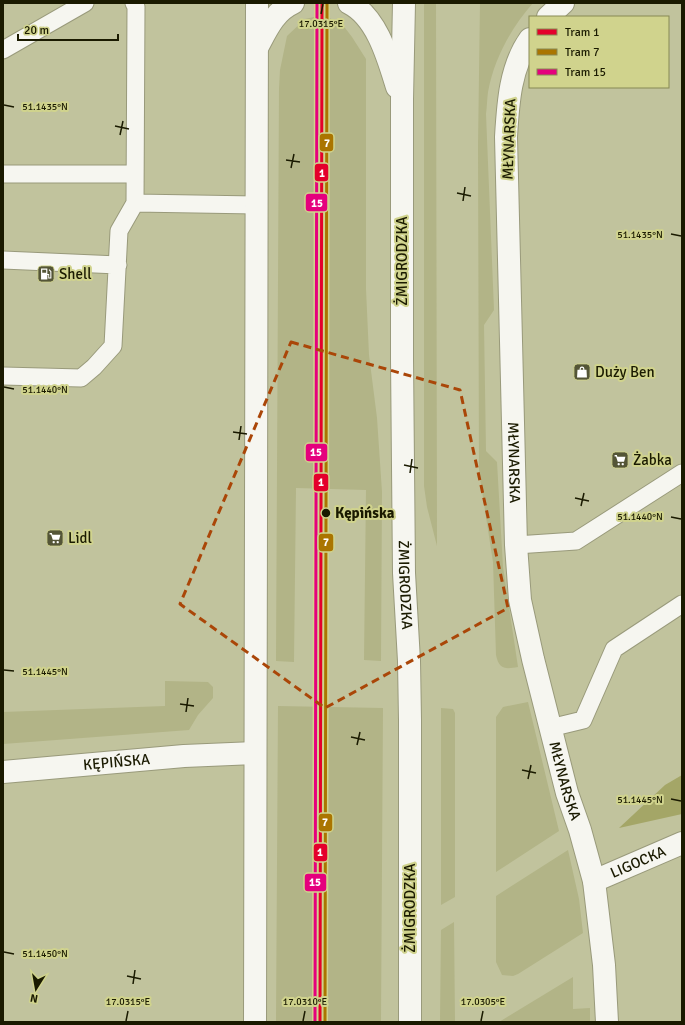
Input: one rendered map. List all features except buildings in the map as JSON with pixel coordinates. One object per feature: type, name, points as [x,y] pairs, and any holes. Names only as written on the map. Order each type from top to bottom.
[{"type":"main road","points":[[255,1022],[257,3]]},
{"type":"main road","points":[[257,48],[270,22],[284,7],[293,3]]},
{"type":"main road","points":[[349,3],[358,8],[380,36],[402,99]]},
{"type":"main road","name":"ŻMIGRODZKA","points":[[404,3],[402,99],[402,367],[404,573],[409,661],[410,720],[410,1022]]},
{"type":"main road","points":[[549,16],[564,3]]},
{"type":"main road","name":"MŁYNARSKA","points":[[529,41],[518,61],[513,80],[508,107],[506,137],[516,546],[520,600],[567,793],[580,830],[594,881],[603,960],[607,1022]]},
{"type":"main road","name":"KĘPIŃSKA","points":[[3,772],[184,756],[255,753]]},
{"type":"main road","name":"LIGOCKA","points":[[594,881],[682,843]]},
{"type":"lane","points":[[3,50],[85,3]]},
{"type":"lane","points":[[3,376],[81,378],[94,367],[113,346],[119,231],[135,203],[136,7],[134,3]]},
{"type":"lane","points":[[3,174],[135,174]]},
{"type":"lane","points":[[135,203],[257,205]]},
{"type":"lane","points":[[3,260],[118,265]]},
{"type":"lane","points":[[516,546],[576,541],[682,473]]},
{"type":"lane","points":[[550,728],[583,720],[614,649],[682,604]]},
{"type":"highlighted area","points":[[291,342],[460,390],[508,608],[325,708],[180,604]]},
{"type":"green space","points":[[424,3],[436,3],[437,546],[427,507],[424,486]]},
{"type":"green space","points":[[480,3],[533,3],[504,44],[494,68],[488,92],[486,114],[494,310],[484,325],[486,451],[497,462],[503,567],[518,667],[510,668],[501,666],[496,655],[493,562],[479,472],[478,146]]},
{"type":"green space","points":[[323,15],[342,24],[366,59],[366,289],[369,355],[377,418],[382,492],[381,661],[364,660],[366,490],[296,488],[294,662],[276,661],[280,70],[287,36],[305,19]]},
{"type":"green space","points":[[165,681],[208,682],[213,687],[213,698],[198,715],[189,730],[3,744],[3,712],[165,706]]},
{"type":"green space","points":[[528,702],[559,831],[496,872],[496,717],[503,707]]},
{"type":"green space","points":[[278,706],[383,708],[381,1022],[276,1022]]},
{"type":"green space","points":[[441,708],[453,709],[455,713],[455,897],[441,905]]},
{"type":"green space","points":[[682,775],[682,814],[619,828],[665,785]]},
{"type":"green space","points":[[568,850],[579,899],[583,933],[518,974],[513,976],[502,975],[496,962],[496,896]]},
{"type":"green space","points":[[454,922],[455,1022],[440,1022],[441,930]]},
{"type":"green space","points":[[573,977],[573,1009],[590,1008],[590,1022],[499,1022]]},
{"type":"tram line","name":"15","points":[[315,1022],[317,3]]},
{"type":"tram line","name":"1","points":[[320,1022],[322,3]]},
{"type":"tram line","name":"7","points":[[325,1022],[327,3]]},
{"type":"place","name":"Shell","points":[[46,274]]},
{"type":"place","name":"Duży Ben","points":[[582,372]]},
{"type":"place","name":"Żabka","points":[[620,460]]},
{"type":"place","name":"Kępińska","points":[[326,513]]},
{"type":"place","name":"Lidl","points":[[55,538]]}]
